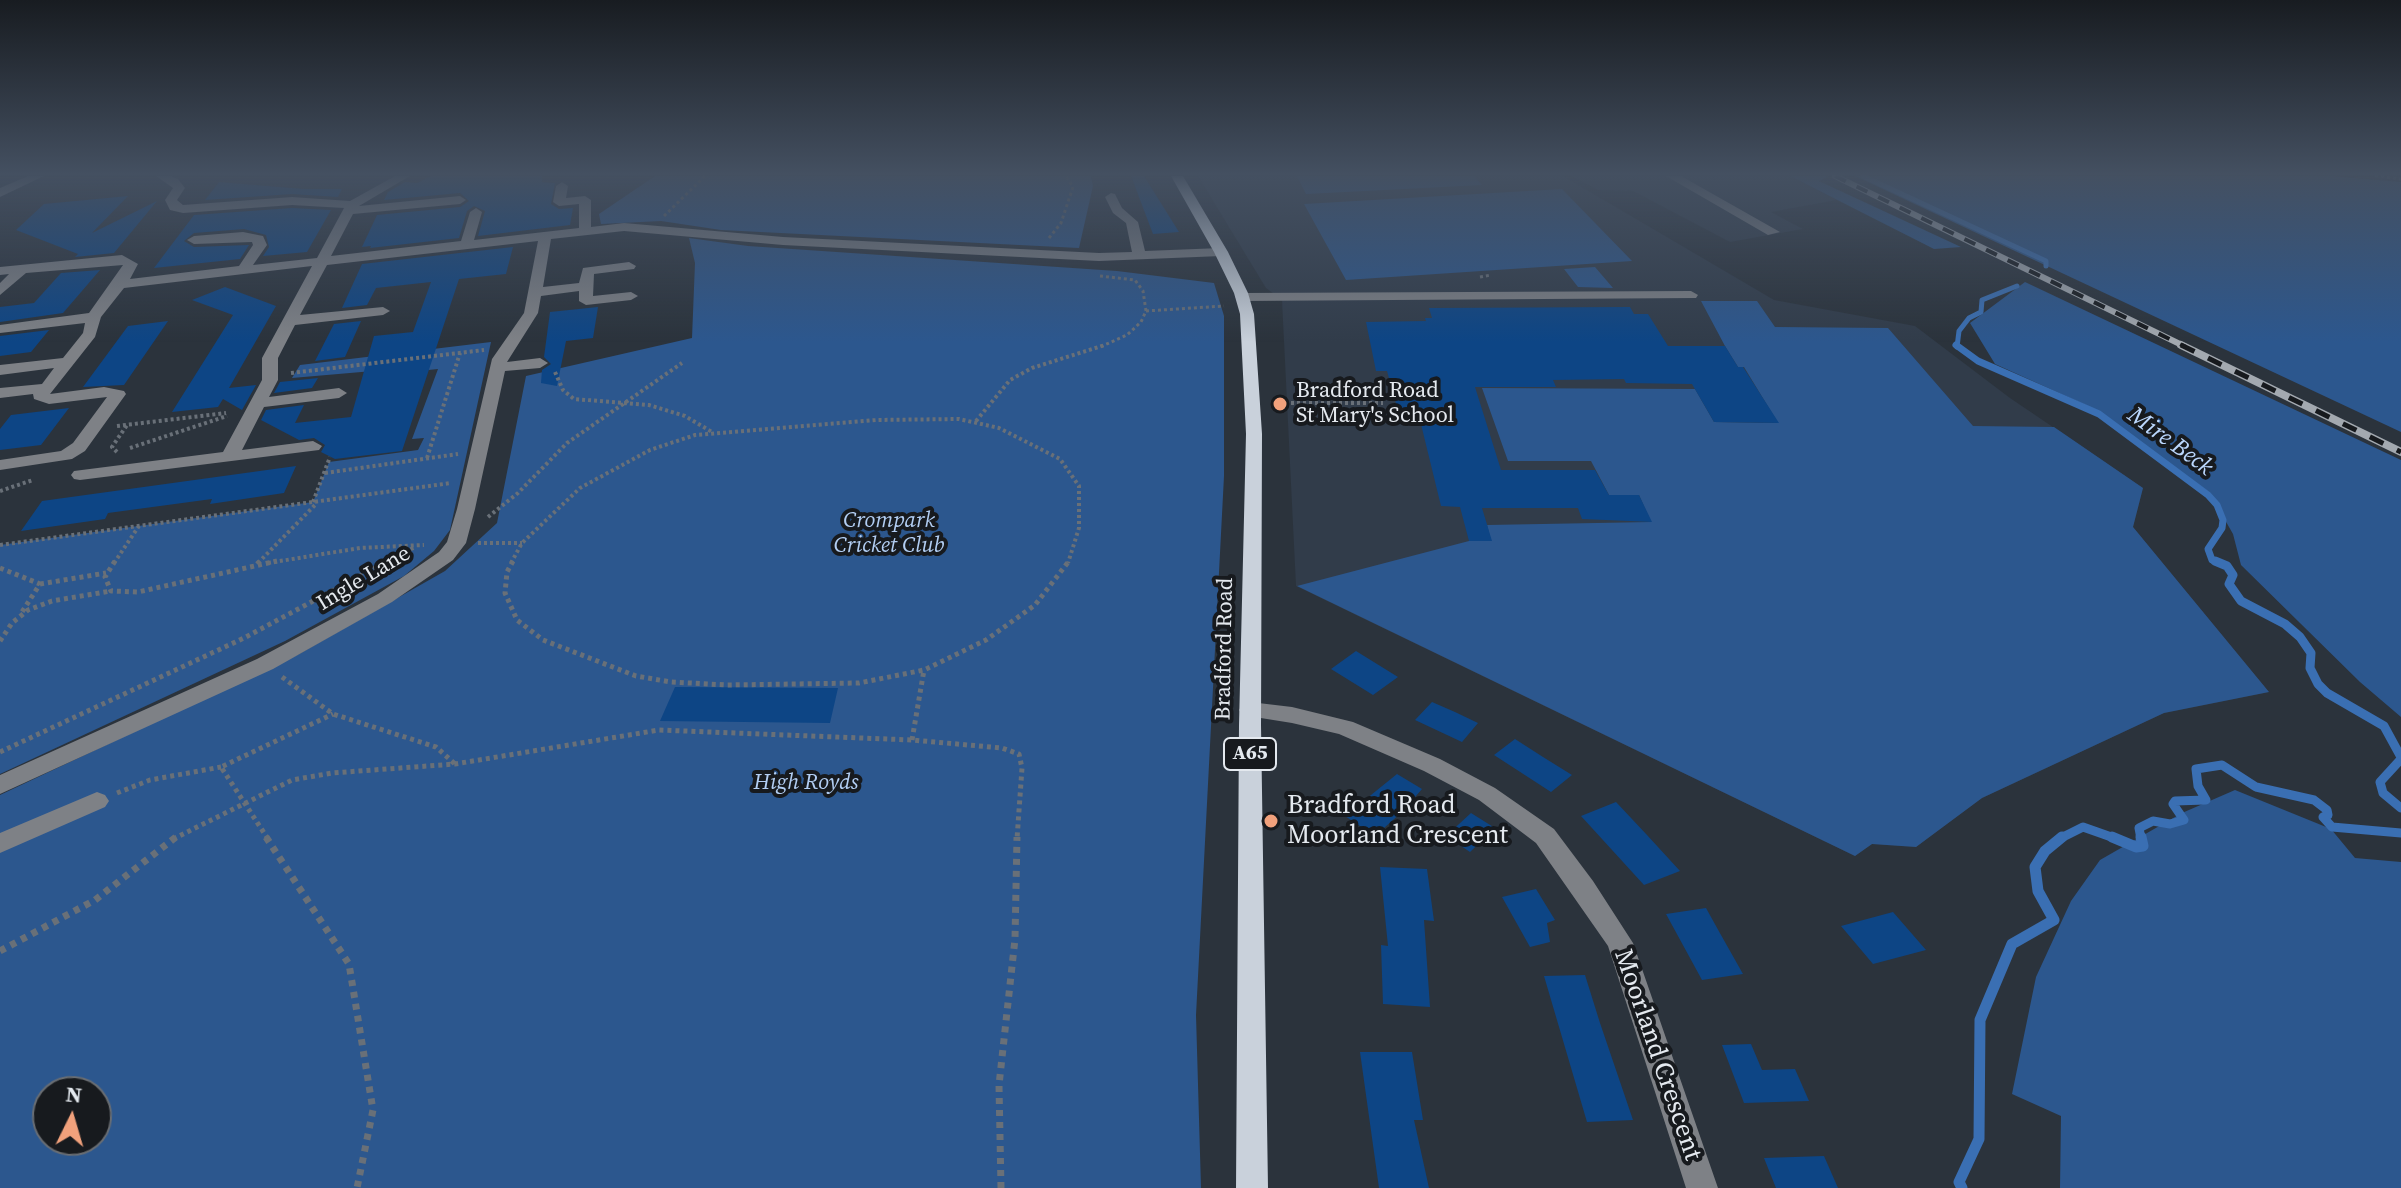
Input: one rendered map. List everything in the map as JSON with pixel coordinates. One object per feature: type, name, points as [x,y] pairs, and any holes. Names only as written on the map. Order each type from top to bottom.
[{"type":"main road","name":"Bradford Road","points":[[1209,231],[1243,300],[1252,404],[1252,1188]]},
{"type":"street","points":[[229,457],[259,403],[270,375],[270,358],[337,231]]},
{"type":"street","points":[[466,246],[470,231]]},
{"type":"street","points":[[120,284],[582,231]]},
{"type":"street","points":[[689,231],[783,241],[1036,254],[1140,257],[1221,252]]},
{"type":"street","points":[[1134,231],[1140,257]]},
{"type":"street","points":[[194,240],[243,236],[258,239],[260,245],[243,270]]},
{"type":"street","points":[[456,543],[499,367],[507,348],[531,313],[545,238]]},
{"type":"street","points":[[0,271],[122,259],[131,264],[120,284],[94,317],[90,334],[40,396],[49,399],[104,392],[118,394],[79,447],[66,455],[0,465]]},
{"type":"street","points":[[629,266],[588,271],[586,301],[631,296]]},
{"type":"street","points":[[0,291],[23,268]]},
{"type":"street","points":[[533,293],[586,286]]},
{"type":"street","points":[[1243,300],[1311,295],[1691,295]]},
{"type":"street","points":[[1646,295],[1657,313]]},
{"type":"street","points":[[289,321],[383,311]]},
{"type":"street","points":[[0,329],[94,317]]},
{"type":"street","points":[[0,370],[67,362]]},
{"type":"street","points":[[499,367],[540,363]]},
{"type":"street","points":[[0,393],[46,388]]},
{"type":"street","points":[[259,403],[339,393]]},
{"type":"street","points":[[80,475],[313,446]]},
{"type":"street","name":"Ingle Lane","points":[[0,785],[265,664],[385,598],[446,556],[456,543]]},
{"type":"street","name":"Moorland Crescent","points":[[1250,710],[1292,715],[1345,728],[1418,759],[1487,794],[1545,836],[1620,943],[1702,1188]]},
{"type":"street","points":[[0,844],[97,801]]},
{"type":"path","points":[[1036,254],[1054,231]]},
{"type":"path","points":[[976,421],[1010,380],[1032,368],[1100,347],[1127,335],[1141,322],[1146,311],[1143,291],[1135,280],[1092,275]]},
{"type":"path","points":[[1146,311],[1243,300]]},
{"type":"path","points":[[270,375],[507,348]]},
{"type":"path","points":[[427,458],[460,353]]},
{"type":"path","points":[[540,363],[555,372],[563,390],[574,399],[628,401],[685,416],[713,433]]},
{"type":"path","points":[[456,543],[518,493],[567,443],[682,363]]},
{"type":"path","points":[[1252,404],[1383,403]]},
{"type":"path","points":[[92,429],[240,411]]},
{"type":"path","points":[[888,419],[976,421],[1027,440],[1060,459],[1069,469],[1081,494],[1075,547],[1061,577],[1035,605],[986,640],[924,670],[859,683],[812,686],[685,683],[636,676],[543,640],[517,620],[505,593],[504,582],[512,558],[522,543],[589,483],[650,450],[695,435],[713,433],[888,419]]},
{"type":"path","points":[[117,471],[124,459],[112,447],[128,424]]},
{"type":"path","points":[[256,564],[316,502],[331,456],[308,460],[313,446]]},
{"type":"path","points":[[325,473],[479,451]]},
{"type":"path","points":[[0,545],[473,480]]},
{"type":"path","points":[[111,591],[105,577],[139,526]]},
{"type":"path","points":[[20,616],[52,601],[111,591],[138,592],[256,564],[360,548],[522,543]]},
{"type":"path","points":[[0,752],[244,638],[419,545]]},
{"type":"path","points":[[0,568],[40,584],[107,573]]},
{"type":"path","points":[[0,641],[40,584]]},
{"type":"path","points":[[265,664],[333,714],[436,747],[455,764]]},
{"type":"path","points":[[912,740],[924,670]]},
{"type":"path","points":[[97,801],[150,780],[221,767],[333,714]]},
{"type":"path","points":[[0,951],[95,900],[178,835],[292,780],[455,764],[659,730],[912,740],[1002,748],[1019,754],[1022,768],[1014,874],[1015,939],[999,1085],[1001,1188]]},
{"type":"path","points":[[221,767],[349,964],[373,1110],[357,1188]]},
{"type":"shaded area","points":[[1232,231],[1657,231],[1774,300],[1915,326],[2010,398],[2143,488],[2133,527],[2269,692],[2164,713],[1982,798],[1916,847],[1872,844],[1855,856],[1296,586],[1282,300],[1266,288]]},
{"type":"shaded area","points":[[1710,231],[1789,231],[1730,242]]},
{"type":"green space","points":[[750,231],[1083,231],[1079,248]]},
{"type":"green space","points":[[1319,231],[1603,231],[1632,261],[1346,280]]},
{"type":"green space","points":[[1899,231],[1928,231],[1961,247],[1934,249]]},
{"type":"green space","points":[[1973,231],[2401,231],[2401,432]]},
{"type":"green space","name":"High Royds","points":[[689,238],[748,246],[1117,271],[1214,283],[1224,316],[1224,476],[1196,1015],[1201,1188],[0,1188],[0,795],[299,654],[445,571],[497,523],[526,376],[692,338],[695,263]]},
{"type":"green space","points":[[1595,267],[1613,288],[1578,287],[1564,269]]},
{"type":"green space","points":[[2025,282],[2401,460],[2401,717],[2360,682],[2241,565],[2233,534],[2209,492],[2086,405],[1995,364],[1970,323]]},
{"type":"green space","points":[[1701,301],[1757,301],[1775,327],[1888,328],[1973,426],[2054,427],[2143,488],[2133,527],[2269,692],[2164,713],[1982,798],[1916,847],[1872,844],[1855,856],[1297,586],[1469,541],[1491,541],[1487,525],[1651,522],[1639,495],[1609,495],[1591,461],[1508,461],[1482,388],[1695,389],[1714,422],[1778,423],[1744,367],[1738,367]]},
{"type":"green space","points":[[491,342],[450,530],[434,551],[404,576],[285,641],[0,774],[0,545],[313,502],[329,462],[418,450],[424,438],[412,439],[438,369],[370,376],[373,371],[292,378],[300,365]]},
{"type":"green space","points":[[2235,790],[2331,829],[2355,858],[2401,862],[2401,1188],[2060,1188],[2061,1116],[2012,1094],[2036,977],[2071,901],[2100,860],[2182,813]]},
{"type":"building","points":[[20,231],[132,231],[114,253],[75,257],[78,254]]},
{"type":"building","points":[[182,231],[214,231],[194,233],[184,241],[194,247],[249,245],[240,259],[154,268]]},
{"type":"building","points":[[253,231],[319,231],[307,252],[263,256],[269,247],[266,235]]},
{"type":"building","points":[[369,231],[461,231],[459,238],[362,247]]},
{"type":"building","points":[[479,231],[516,231],[478,236]]},
{"type":"building","points":[[1152,231],[1179,232],[1153,234]]},
{"type":"building","points":[[513,247],[506,274],[459,279],[402,451],[335,459],[321,452],[325,445],[314,438],[299,440],[261,420],[266,410],[304,405],[295,423],[351,417],[374,336],[413,332],[431,282],[376,288],[367,305],[342,308],[362,264]]},
{"type":"building","points":[[100,270],[63,313],[0,322],[0,307],[34,303],[61,273]]},
{"type":"building","points":[[225,287],[276,306],[229,388],[256,385],[242,410],[223,399],[218,407],[172,412],[233,315],[192,300]]},
{"type":"building","points":[[598,307],[593,338],[566,341],[557,386],[541,383],[542,370],[551,364],[544,357],[550,312]]},
{"type":"building","points":[[1630,307],[1634,314],[1648,314],[1668,346],[1725,346],[1738,367],[1743,367],[1779,423],[1714,422],[1692,384],[1626,383],[1624,379],[1553,380],[1556,387],[1475,387],[1501,470],[1595,470],[1609,495],[1639,495],[1652,522],[1582,519],[1578,508],[1482,508],[1492,541],[1469,541],[1460,507],[1441,506],[1419,416],[1397,407],[1387,371],[1376,371],[1366,322],[1426,321],[1425,318],[1432,318],[1429,308]]},
{"type":"building","points":[[168,321],[124,385],[83,387],[128,326]]},
{"type":"building","points":[[361,321],[345,357],[315,361],[334,324]]},
{"type":"building","points":[[49,330],[31,352],[0,356],[0,336]]},
{"type":"building","points":[[318,378],[312,388],[274,393],[280,382]]},
{"type":"building","points":[[69,408],[41,445],[0,450],[0,429],[11,415]]},
{"type":"building","points":[[296,466],[284,493],[210,504],[212,499],[108,513],[105,519],[21,531],[42,501]]},
{"type":"building","points":[[1356,651],[1398,677],[1373,695],[1331,669]]},
{"type":"building","points":[[675,687],[838,688],[830,723],[660,721]]},
{"type":"building","points":[[1432,702],[1478,723],[1462,742],[1415,720]]},
{"type":"building","points":[[1515,739],[1572,775],[1551,792],[1494,755]]},
{"type":"building","points":[[1397,774],[1422,789],[1375,836],[1345,816]]},
{"type":"building","points":[[1616,802],[1680,871],[1644,885],[1581,816]]},
{"type":"building","points":[[1471,813],[1495,828],[1470,852],[1446,836]]},
{"type":"building","points":[[1380,867],[1427,869],[1434,921],[1424,920],[1430,1007],[1383,1004],[1381,945],[1388,946]]},
{"type":"building","points":[[1536,889],[1555,920],[1547,923],[1550,942],[1530,947],[1502,897]]},
{"type":"building","points":[[1706,908],[1743,974],[1702,980],[1666,914]]},
{"type":"building","points":[[1893,912],[1926,950],[1873,964],[1841,926]]},
{"type":"building","points":[[1585,975],[1633,1120],[1587,1122],[1544,976]]},
{"type":"building","points":[[1751,1044],[1762,1070],[1795,1069],[1809,1101],[1744,1103],[1722,1045]]},
{"type":"building","points":[[1360,1052],[1412,1052],[1423,1120],[1414,1120],[1429,1188],[1379,1188]]},
{"type":"building","points":[[1824,1156],[1838,1188],[1776,1188],[1764,1158]]},
{"type":"waterway","name":"Mire Beck","points":[[1982,231],[2046,261],[2046,266]]},
{"type":"waterway","name":"Mire Beck","points":[[1957,346],[1959,331],[1969,318],[1981,312],[1982,300],[2017,286]]},
{"type":"waterway","name":"Mire Beck","points":[[1957,346],[1978,361],[2099,414],[2208,495],[2217,505],[2223,520],[2222,528],[2208,549],[2212,560],[2218,562]]},
{"type":"waterway","name":"Mire Beck","points":[[2218,562],[2227,566],[2233,575],[2229,584],[2241,601],[2285,624],[2300,637],[2311,653],[2310,668],[2318,684],[2327,693],[2384,726],[2401,757]]},
{"type":"waterway","name":"Mire Beck","points":[[2401,759],[2380,782],[2383,793],[2401,808]]},
{"type":"waterway","name":"Mire Beck","points":[[2141,839],[2139,828],[2153,821],[2170,824],[2184,820],[2173,804],[2175,801],[2206,800],[2198,786],[2196,769],[2222,765],[2256,787],[2314,800],[2327,810],[2328,815],[2323,817],[2332,827],[2401,833]]},
{"type":"waterway","name":"Mire Beck","points":[[2060,838],[2083,827],[2116,839]]},
{"type":"waterway","name":"Mire Beck","points":[[2116,839],[2136,847],[2143,846],[2141,837]]},
{"type":"waterway","name":"Mire Beck","points":[[1962,1188],[1959,1182],[1979,1139],[1980,1020],[2012,944],[2054,920],[2038,891],[2035,867],[2045,851],[2060,838]]},
{"type":"railway","points":[[1949,231],[2186,347]]},
{"type":"railway","points":[[2181,345],[2401,452]]},
{"type":"place","name":"Bradford Road St Mary's School","points":[[1280,404]]},
{"type":"place","name":"Bradford Road Moorland Crescent","points":[[1271,821]]},
{"type":"park label","name":"Crompark Cricket Club","points":[[889,534]]}]
